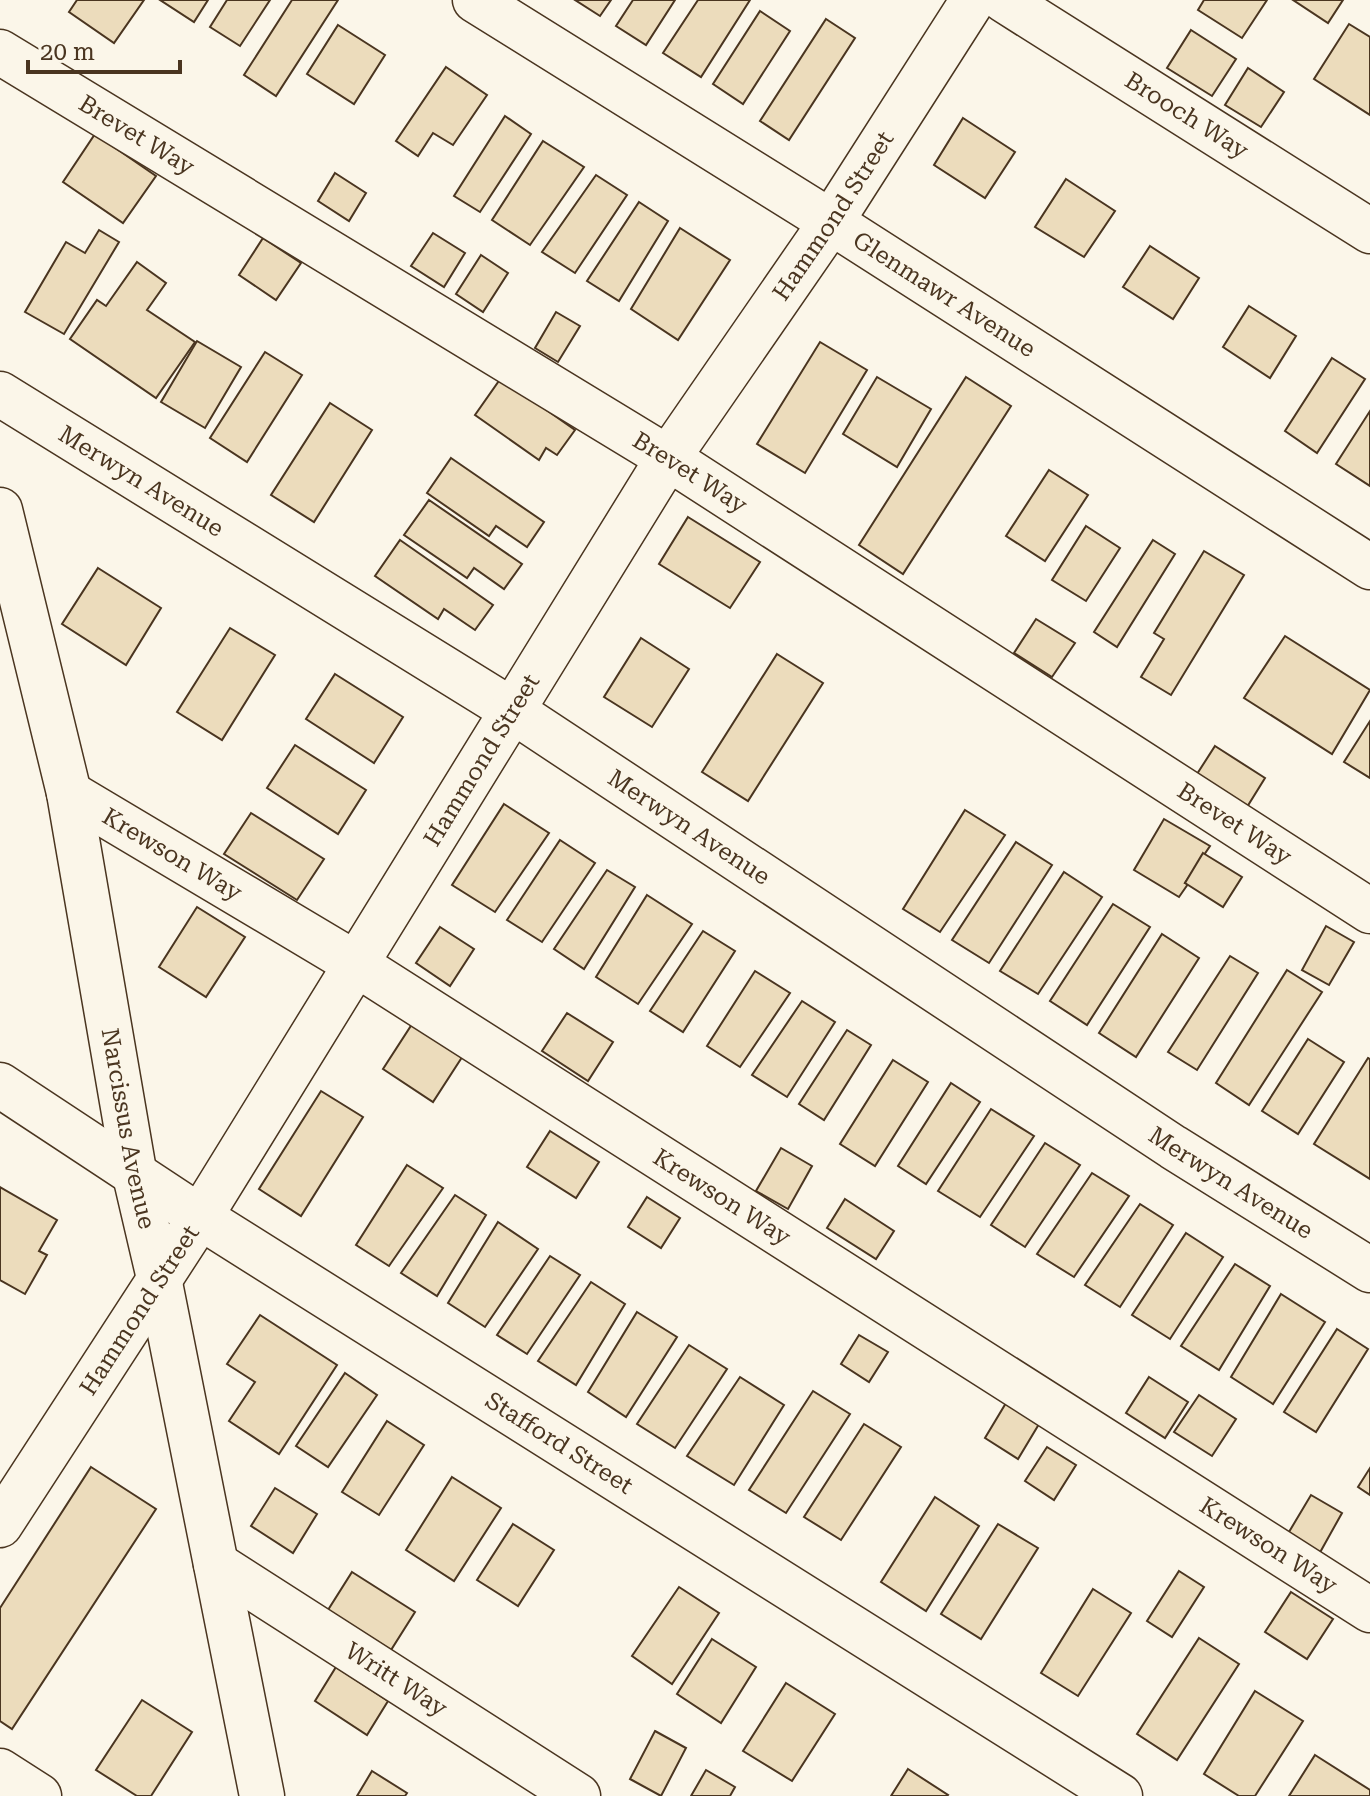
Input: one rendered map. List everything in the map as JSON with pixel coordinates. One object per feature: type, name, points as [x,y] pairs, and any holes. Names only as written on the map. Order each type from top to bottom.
[{"type":"street","name":"Glenmawr Avenue","points":[[475,0],[831,222],[1370,567]]},
{"type":"street","name":"Hammond Street","points":[[0,1525],[200,1217],[668,458],[831,222],[973,0]]},
{"type":"street","name":"Brooch Way","points":[[1004,0],[1370,231]]},
{"type":"street","name":"Brevet Way","points":[[0,52],[668,458],[1370,911]]},
{"type":"street","name":"Merwyn Avenue","points":[[0,394],[513,711],[1160,1139],[1370,1270]]},
{"type":"street","name":"Narcissus Avenue","points":[[0,510],[69,793],[134,1171],[159,1278],[262,1796]]},
{"type":"street","name":"Krewson Way","points":[[69,793],[356,964],[1370,1610]]},
{"type":"street","name":"Stafford Street","points":[[0,1085],[200,1217],[1120,1796]]},
{"type":"street","name":"Writt Way","points":[[216,1564],[578,1796]]},
{"type":"street","points":[[0,1771],[39,1796]]},
{"type":"building","points":[[77,0],[144,0],[114,43],[69,12]]},
{"type":"building","points":[[160,0],[208,0],[194,22]]},
{"type":"building","points":[[227,0],[270,0],[240,46],[210,27]]},
{"type":"building","points":[[292,0],[338,0],[276,96],[244,75]]},
{"type":"building","points":[[575,0],[611,0],[600,16]]},
{"type":"building","points":[[633,0],[675,0],[646,45],[616,26]]},
{"type":"building","points":[[698,0],[750,0],[701,77],[663,53]]},
{"type":"building","points":[[1204,0],[1267,0],[1242,38],[1198,10]]},
{"type":"building","points":[[1293,0],[1343,0],[1328,23]]},
{"type":"building","points":[[760,11],[790,31],[743,104],[713,84]]},
{"type":"building","points":[[826,19],[855,38],[789,140],[760,121]]},
{"type":"building","points":[[1349,24],[1370,37],[1370,115],[1314,79]]},
{"type":"building","points":[[338,25],[385,55],[354,104],[307,74]]},
{"type":"building","points":[[1191,30],[1236,59],[1212,96],[1167,68]]},
{"type":"building","points":[[446,67],[487,95],[453,145],[433,133],[418,156],[396,141]]},
{"type":"building","points":[[1248,68],[1284,92],[1261,127],[1225,105]]},
{"type":"building","points":[[505,116],[531,134],[480,212],[454,196]]},
{"type":"building","points":[[963,118],[1015,152],[985,198],[934,165]]},
{"type":"building","points":[[95,134],[156,176],[123,223],[63,182]]},
{"type":"building","points":[[543,141],[584,167],[530,245],[492,220]]},
{"type":"building","points":[[335,173],[366,193],[349,221],[318,201]]},
{"type":"building","points":[[596,175],[627,195],[575,273],[542,252]]},
{"type":"building","points":[[1066,179],[1115,211],[1084,257],[1035,227]]},
{"type":"building","points":[[639,202],[668,221],[619,301],[587,281]]},
{"type":"building","points":[[680,228],[730,260],[678,340],[631,309]]},
{"type":"building","points":[[99,230],[119,242],[64,334],[25,312],[66,242],[85,253]]},
{"type":"building","points":[[433,233],[465,253],[444,287],[411,266]]},
{"type":"building","points":[[263,238],[301,263],[276,300],[239,275]]},
{"type":"building","points":[[1150,246],[1199,278],[1173,319],[1123,287]]},
{"type":"building","points":[[481,255],[508,273],[483,312],[456,294]]},
{"type":"building","points":[[137,262],[166,283],[147,310],[195,342],[156,398],[70,339],[97,300],[106,306]]},
{"type":"building","points":[[1249,306],[1296,336],[1270,378],[1223,347]]},
{"type":"building","points":[[556,312],[580,326],[558,362],[535,348]]},
{"type":"building","points":[[197,341],[241,367],[205,428],[161,402]]},
{"type":"building","points":[[820,342],[867,370],[805,473],[757,444]]},
{"type":"building","points":[[265,352],[302,375],[247,462],[210,438]]},
{"type":"building","points":[[1332,358],[1365,379],[1317,453],[1285,431]]},
{"type":"building","points":[[877,377],[931,409],[897,467],[843,434]]},
{"type":"building","points":[[966,377],[1011,406],[903,574],[859,545]]},
{"type":"building","points":[[501,378],[575,430],[557,455],[546,448],[539,460],[475,415]]},
{"type":"building","points":[[330,403],[372,430],[314,522],[271,495]]},
{"type":"building","points":[[1370,411],[1370,486],[1336,464]]},
{"type":"building","points":[[451,458],[544,522],[527,547],[496,526],[489,536],[427,493]]},
{"type":"building","points":[[1049,470],[1088,495],[1045,561],[1006,536]]},
{"type":"building","points":[[429,500],[522,564],[504,589],[474,568],[467,578],[404,535]]},
{"type":"building","points":[[688,517],[760,562],[730,608],[659,564]]},
{"type":"building","points":[[1086,526],[1120,548],[1086,601],[1052,580]]},
{"type":"building","points":[[400,540],[493,605],[475,630],[444,609],[438,619],[375,576]]},
{"type":"building","points":[[1153,540],[1175,554],[1117,647],[1094,632]]},
{"type":"building","points":[[1204,551],[1244,575],[1171,695],[1141,677],[1164,639],[1154,633]]},
{"type":"building","points":[[98,568],[161,608],[126,665],[62,624]]},
{"type":"building","points":[[1036,619],[1075,643],[1052,677],[1014,653]]},
{"type":"building","points":[[230,628],[275,655],[222,740],[177,712]]},
{"type":"building","points":[[1285,636],[1370,690],[1332,754],[1244,698]]},
{"type":"building","points":[[641,638],[689,669],[652,727],[604,697]]},
{"type":"building","points":[[777,654],[823,683],[748,801],[702,772]]},
{"type":"building","points":[[335,674],[403,717],[374,763],[306,719]]},
{"type":"building","points":[[1370,721],[1370,778],[1344,762]]},
{"type":"building","points":[[295,745],[366,790],[338,834],[267,788]]},
{"type":"building","points":[[1215,746],[1265,778],[1247,807],[1197,774]]},
{"type":"building","points":[[504,804],[549,833],[495,912],[452,885]]},
{"type":"building","points":[[965,810],[1005,835],[940,932],[903,909]]},
{"type":"building","points":[[251,813],[324,859],[297,900],[224,854]]},
{"type":"building","points":[[1164,819],[1210,846],[1179,897],[1134,870]]},
{"type":"building","points":[[560,840],[595,863],[542,942],[507,920]]},
{"type":"building","points":[[1016,842],[1052,865],[989,963],[952,940]]},
{"type":"building","points":[[1203,853],[1242,877],[1223,907],[1185,883]]},
{"type":"building","points":[[607,870],[635,887],[584,969],[554,949]]},
{"type":"building","points":[[1064,872],[1102,897],[1038,994],[1000,971]]},
{"type":"building","points":[[647,895],[692,924],[638,1004],[596,977]]},
{"type":"building","points":[[1113,904],[1150,927],[1087,1025],[1050,1001]]},
{"type":"building","points":[[197,907],[245,937],[206,997],[159,967]]},
{"type":"building","points":[[1326,926],[1354,942],[1329,985],[1302,970]]},
{"type":"building","points":[[440,927],[474,949],[450,986],[416,963]]},
{"type":"building","points":[[703,931],[735,951],[683,1032],[650,1011]]},
{"type":"building","points":[[1162,934],[1199,958],[1136,1057],[1099,1033]]},
{"type":"building","points":[[1230,956],[1258,973],[1197,1070],[1168,1052]]},
{"type":"building","points":[[1287,970],[1322,992],[1249,1105],[1216,1083]]},
{"type":"building","points":[[755,971],[790,993],[740,1067],[707,1046]]},
{"type":"building","points":[[802,1001],[835,1022],[787,1097],[752,1075]]},
{"type":"building","points":[[567,1013],[613,1042],[588,1081],[542,1051]]},
{"type":"building","points":[[416,1018],[466,1051],[433,1102],[383,1069]]},
{"type":"building","points":[[847,1030],[871,1045],[824,1120],[799,1104]]},
{"type":"building","points":[[1308,1039],[1344,1062],[1298,1134],[1262,1111]]},
{"type":"building","points":[[1370,1059],[1370,1179],[1314,1144]]},
{"type":"building","points":[[893,1060],[928,1082],[875,1166],[840,1144]]},
{"type":"building","points":[[951,1083],[980,1102],[926,1184],[898,1166]]},
{"type":"building","points":[[321,1091],[363,1117],[301,1216],[259,1189]]},
{"type":"building","points":[[991,1109],[1034,1136],[980,1217],[938,1191]]},
{"type":"building","points":[[550,1131],[599,1162],[576,1198],[527,1167]]},
{"type":"building","points":[[1045,1143],[1080,1165],[1025,1247],[991,1225]]},
{"type":"building","points":[[781,1148],[812,1166],[788,1209],[756,1191]]},
{"type":"building","points":[[407,1165],[443,1188],[389,1266],[356,1245]]},
{"type":"building","points":[[1092,1173],[1129,1196],[1074,1277],[1037,1254]]},
{"type":"building","points":[[0,1187],[57,1220],[39,1251],[47,1255],[25,1294],[0,1280]]},
{"type":"building","points":[[455,1195],[486,1215],[437,1296],[401,1273]]},
{"type":"building","points":[[647,1197],[680,1218],[661,1248],[628,1227]]},
{"type":"building","points":[[845,1199],[894,1231],[876,1259],[827,1228]]},
{"type":"building","points":[[1140,1204],[1173,1225],[1120,1307],[1085,1285]]},
{"type":"building","points":[[498,1222],[538,1249],[485,1327],[448,1303]]},
{"type":"building","points":[[1186,1233],[1223,1257],[1170,1339],[1132,1315]]},
{"type":"building","points":[[550,1256],[580,1275],[527,1354],[497,1335]]},
{"type":"building","points":[[1235,1264],[1270,1286],[1219,1370],[1181,1346]]},
{"type":"building","points":[[591,1282],[625,1304],[576,1385],[538,1361]]},
{"type":"building","points":[[1281,1294],[1325,1322],[1273,1404],[1231,1377]]},
{"type":"building","points":[[637,1312],[677,1337],[626,1417],[588,1392]]},
{"type":"building","points":[[260,1315],[337,1365],[279,1454],[229,1421],[255,1382],[227,1364]]},
{"type":"building","points":[[1337,1329],[1368,1349],[1316,1432],[1284,1412]]},
{"type":"building","points":[[859,1335],[888,1352],[869,1382],[841,1364]]},
{"type":"building","points":[[689,1345],[727,1369],[675,1448],[637,1424]]},
{"type":"building","points":[[345,1373],[377,1395],[328,1467],[296,1446]]},
{"type":"building","points":[[740,1377],[784,1405],[734,1485],[687,1456]]},
{"type":"building","points":[[1149,1377],[1188,1402],[1165,1438],[1126,1413]]},
{"type":"building","points":[[813,1391],[850,1414],[786,1513],[749,1490]]},
{"type":"building","points":[[1199,1395],[1236,1419],[1212,1456],[1174,1432]]},
{"type":"building","points":[[1009,1398],[1042,1419],[1018,1459],[985,1438]]},
{"type":"building","points":[[387,1421],[424,1445],[379,1515],[342,1492]]},
{"type":"building","points":[[864,1424],[901,1447],[841,1540],[804,1517]]},
{"type":"building","points":[[1047,1447],[1076,1465],[1054,1500],[1025,1481]]},
{"type":"building","points":[[91,1467],[156,1509],[12,1729],[0,1721],[0,1608]]},
{"type":"building","points":[[1370,1468],[1370,1495],[1358,1487]]},
{"type":"building","points":[[452,1477],[501,1508],[454,1581],[406,1550]]},
{"type":"building","points":[[275,1488],[317,1514],[293,1553],[251,1526]]},
{"type":"building","points":[[1311,1495],[1342,1513],[1318,1556],[1286,1537]]},
{"type":"building","points":[[935,1497],[979,1526],[926,1611],[881,1582]]},
{"type":"building","points":[[513,1524],[554,1550],[518,1606],[477,1580]]},
{"type":"building","points":[[998,1524],[1038,1548],[981,1639],[941,1614]]},
{"type":"building","points":[[1179,1571],[1204,1587],[1172,1637],[1147,1621]]},
{"type":"building","points":[[352,1572],[415,1612],[391,1650],[328,1610]]},
{"type":"building","points":[[679,1587],[719,1613],[672,1684],[632,1656]]},
{"type":"building","points":[[1093,1589],[1131,1613],[1078,1696],[1041,1673]]},
{"type":"building","points":[[1291,1592],[1333,1619],[1307,1659],[1265,1632]]},
{"type":"building","points":[[1199,1638],[1239,1664],[1177,1760],[1137,1734]]},
{"type":"building","points":[[712,1639],[756,1667],[721,1723],[677,1694]]},
{"type":"building","points":[[336,1667],[388,1701],[367,1735],[315,1701]]},
{"type":"building","points":[[786,1683],[835,1714],[792,1781],[743,1751]]},
{"type":"building","points":[[1255,1691],[1303,1721],[1255,1796],[1239,1796],[1204,1774]]},
{"type":"building","points":[[142,1700],[192,1732],[151,1796],[137,1796],[96,1770]]},
{"type":"building","points":[[655,1731],[686,1748],[661,1796],[630,1779]]},
{"type":"building","points":[[1315,1755],[1370,1790],[1370,1796],[1289,1796]]},
{"type":"building","points":[[908,1769],[948,1795],[891,1796]]},
{"type":"building","points":[[706,1770],[735,1787],[730,1796],[691,1796]]},
{"type":"building","points":[[372,1771],[407,1793],[405,1796],[357,1796]]}]
